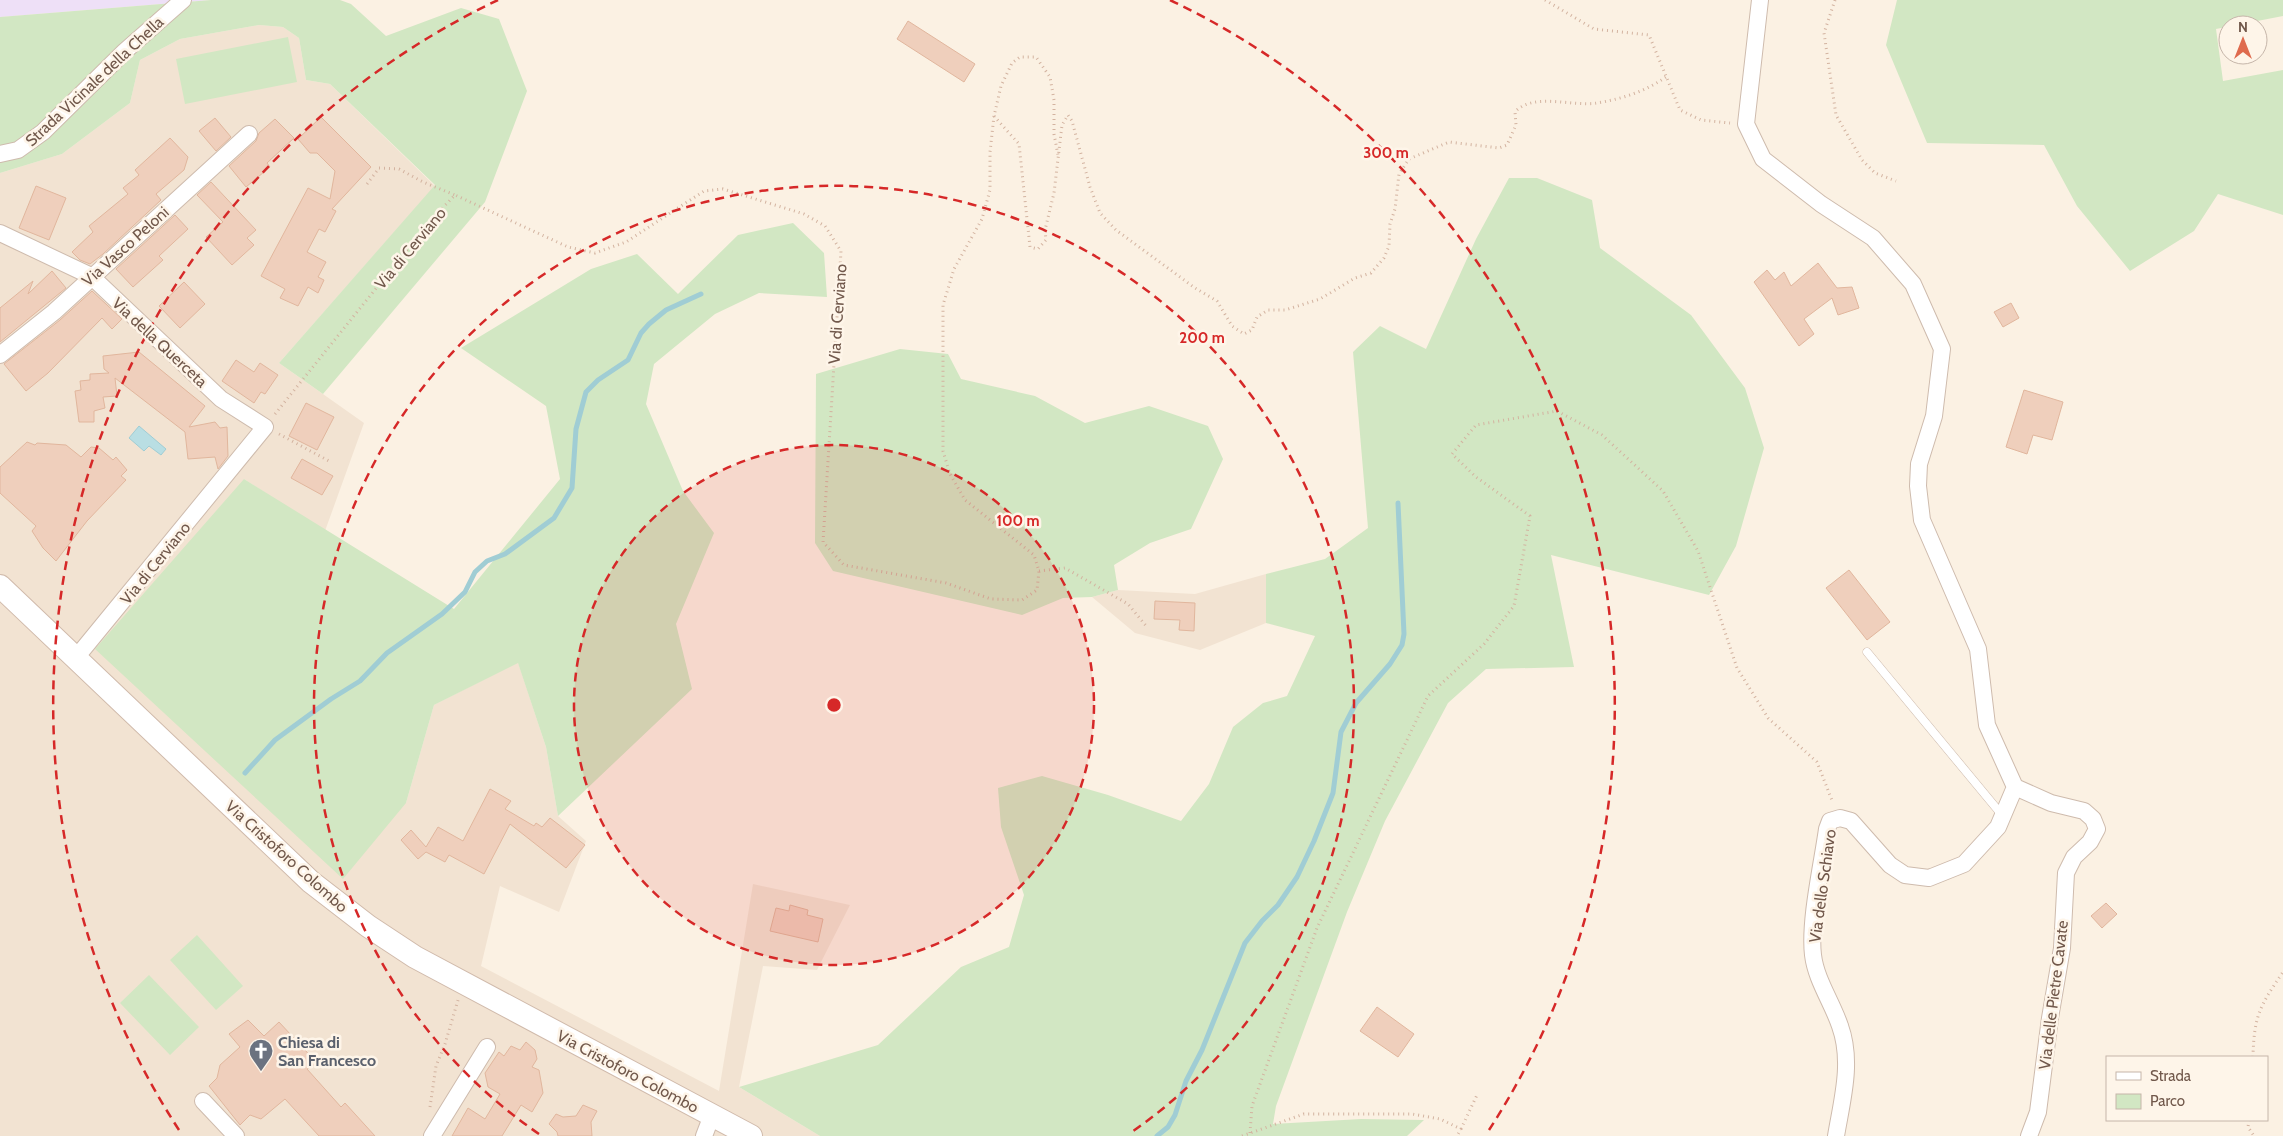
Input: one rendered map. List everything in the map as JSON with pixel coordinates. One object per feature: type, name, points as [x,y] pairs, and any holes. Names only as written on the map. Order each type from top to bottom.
[{"type":"main road","name":"Via Cristoforo Colombo","points":[[0,586],[311,882],[368,926],[431,966],[751,1136]]},
{"type":"street","name":"Strada Vicinale della Chella","points":[[0,154],[18,150],[35,138],[125,51],[183,0]]},
{"type":"street","points":[[1760,0],[1746,124],[1763,159],[1821,204],[1873,238],[1913,284],[1942,349],[1934,416],[1919,464],[1918,486],[1922,520],[1978,649],[1986,724],[2015,787]]},
{"type":"street","name":"Via Vasco Peloni","points":[[0,355],[54,312],[91,276],[248,134]]},
{"type":"street","name":"Via della Querceta","points":[[0,232],[91,276],[221,399],[266,427]]},
{"type":"street","name":"Via di Cerviano","points":[[75,659],[266,427]]},
{"type":"street","name":"Via dello Schiavo","points":[[1836,1136],[1847,1060],[1841,1028],[1815,969],[1812,934],[1827,829],[1830,821],[1840,818],[1851,821],[1890,865],[1905,875],[1930,878],[1964,864],[1998,827],[2015,787]]},
{"type":"street","name":"Via delle Pietre Cavate","points":[[2015,787],[2050,803],[2084,811],[2093,819],[2096,829],[2090,842],[2074,857],[2066,873],[2062,948],[2050,1018],[2038,1112],[2029,1136]]},
{"type":"street","points":[[434,1134],[487,1048]]},
{"type":"street","points":[[202,1101],[236,1136]]},
{"type":"street","points":[[704,1136],[712,1115]]},
{"type":"lane","points":[[1867,652],[2002,815]]},
{"type":"path","points":[[1545,0],[1594,29],[1650,35],[1680,110],[1701,120],[1746,124]]},
{"type":"path","points":[[1834,0],[1824,33],[1836,115],[1862,160],[1875,173],[1896,181]]},
{"type":"path","points":[[1058,155],[1054,134],[1054,100],[1050,77],[1036,57],[1020,57],[1012,63],[1001,86],[994,116],[990,152],[990,190],[982,219],[954,270],[943,305],[943,451],[950,474],[965,500],[1034,554],[1039,571],[1065,568],[1128,604],[1147,626]]},
{"type":"path","points":[[994,116],[1019,144],[1030,247],[1038,249],[1046,240],[1045,230],[1054,193],[1062,125],[1068,115],[1072,121],[1090,187],[1100,213],[1116,230],[1195,288],[1217,301],[1232,326],[1244,334],[1252,330],[1257,317],[1268,310],[1285,310],[1320,299],[1355,278],[1371,273],[1384,258],[1389,246],[1390,224],[1395,209],[1399,174],[1409,159],[1448,142],[1499,148],[1507,145],[1516,125],[1515,112],[1521,105],[1532,103],[1596,103],[1651,88],[1666,77]]},
{"type":"path","points":[[367,184],[379,168],[399,169],[423,182],[455,195]]},
{"type":"path","name":"Via di Cerviano","points":[[266,427],[432,220],[455,195],[568,247],[595,253],[626,242],[704,191],[723,188],[804,214],[825,226],[841,251],[823,542],[844,565],[946,584],[991,599],[1022,600],[1037,590],[1039,571]]},
{"type":"path","points":[[1250,1133],[1252,1106],[1317,928],[1428,696],[1484,644],[1514,606],[1530,516],[1476,477],[1452,454],[1476,425],[1557,411],[1602,434],[1663,491],[1698,551],[1737,668],[1768,718],[1817,762],[1840,818]]},
{"type":"path","points":[[266,427],[329,461]]},
{"type":"path","points":[[2253,1056],[2254,1027],[2263,1002],[2283,972]]},
{"type":"path","points":[[434,1134],[429,1112],[432,1087],[436,1066],[445,1044],[455,1008]]},
{"type":"path","points":[[1457,1136],[1476,1095]]},
{"type":"path","points":[[1242,1136],[1304,1114],[1412,1114],[1440,1119],[1461,1129]]},
{"type":"path","points":[[2249,1121],[2248,1127],[2254,1136]]},
{"type":"shaded area","points":[[0,0],[211,0],[0,17]]},
{"type":"shaded area","points":[[259,25],[283,27],[299,38],[306,80],[330,84],[435,186],[279,363],[364,423],[325,531],[244,479],[406,803],[434,705],[518,662],[546,747],[558,816],[586,841],[559,912],[500,886],[481,966],[719,1091],[753,884],[850,905],[817,970],[763,966],[739,1087],[820,1136],[0,1136],[0,173],[62,154],[130,103],[140,60],[180,39]]},
{"type":"shaded area","points":[[1266,574],[1266,623],[1200,650],[1135,633],[1092,597],[1118,590],[1195,594]]},
{"type":"green space","points":[[211,0],[340,0],[351,4],[386,36],[461,8],[499,19],[527,91],[485,202],[323,394],[279,363],[435,185],[330,84],[306,80],[299,38],[283,27],[259,25],[180,39],[140,60],[130,103],[62,154],[0,173],[0,17]]},
{"type":"green space","points":[[1897,0],[2283,0],[2283,16],[2268,19],[2268,15],[2218,15],[2218,29],[2216,29],[2218,65],[2221,65],[2223,81],[2283,70],[2283,215],[2218,194],[2194,231],[2130,271],[2077,206],[2044,145],[1927,143],[1886,45]]},
{"type":"green space","points":[[288,37],[297,82],[185,104],[176,59]]},
{"type":"green space","points":[[1509,178],[1537,178],[1592,200],[1600,248],[1691,315],[1745,388],[1764,448],[1736,546],[1709,595],[1551,555],[1574,667],[1486,669],[1448,703],[1385,821],[1347,912],[1276,1106],[1273,1124],[1361,1119],[1424,1120],[1407,1136],[820,1136],[739,1087],[878,1045],[961,967],[1009,947],[1024,895],[1001,827],[998,788],[1042,776],[1108,795],[1181,821],[1209,784],[1233,727],[1263,703],[1287,696],[1315,636],[1266,623],[1266,574],[1325,559],[1368,528],[1353,352],[1380,326],[1426,349],[1476,239]]},
{"type":"green space","points":[[793,223],[824,253],[827,297],[759,293],[715,314],[654,364],[646,404],[683,491],[714,533],[676,624],[692,689],[558,816],[546,747],[518,663],[434,705],[406,803],[343,879],[95,649],[244,479],[454,609],[560,479],[546,406],[461,348],[591,269],[637,254],[678,294],[738,235]]},
{"type":"green space","points":[[900,349],[948,354],[961,379],[1035,396],[1085,423],[1149,406],[1208,426],[1223,459],[1191,529],[1150,543],[1114,565],[1118,590],[1092,597],[1063,598],[1022,615],[833,571],[815,543],[816,374]]},
{"type":"green space","points":[[197,935],[243,986],[216,1010],[170,960]]},
{"type":"green space","points":[[149,975],[199,1027],[170,1055],[120,1003]]},
{"type":"water","points":[[139,426],[166,449],[161,455],[149,446],[144,451],[129,438]]},
{"type":"building","points":[[908,21],[975,64],[964,82],[897,39]]},
{"type":"building","points":[[321,117],[371,167],[332,209],[336,211],[325,232],[319,229],[307,252],[326,262],[318,277],[324,280],[318,293],[308,287],[298,306],[280,298],[285,289],[261,276],[308,188],[330,199],[335,171],[317,153],[310,153],[298,139]]},
{"type":"building","points":[[215,118],[231,137],[216,151],[199,131]]},
{"type":"building","points":[[275,119],[294,138],[267,163],[270,167],[246,187],[229,166],[256,141],[259,133]]},
{"type":"building","points":[[170,138],[188,157],[184,170],[156,194],[161,200],[103,254],[90,264],[80,260],[72,252],[93,232],[89,226],[128,194],[123,188],[139,175],[135,170]]},
{"type":"building","points":[[211,182],[256,230],[247,238],[254,245],[232,265],[206,237],[223,222],[197,195]]},
{"type":"building","points":[[36,186],[66,198],[49,240],[19,228]]},
{"type":"building","points":[[175,215],[188,229],[159,256],[163,260],[133,287],[116,269]]},
{"type":"building","points":[[1818,263],[1837,288],[1852,287],[1859,308],[1838,315],[1832,298],[1804,319],[1814,334],[1799,346],[1754,282],[1767,270],[1775,280],[1784,272],[1791,286]]},
{"type":"building","points":[[52,271],[66,288],[0,342],[0,308],[33,281],[28,294]]},
{"type":"building","points":[[184,282],[205,304],[180,328],[159,306]]},
{"type":"building","points":[[92,291],[122,319],[112,329],[102,318],[48,373],[26,391],[4,364],[60,320]]},
{"type":"building","points":[[2011,303],[2019,318],[2003,327],[1994,312]]},
{"type":"building","points":[[139,352],[205,406],[189,427],[215,422],[220,428],[227,427],[228,456],[218,469],[215,457],[188,459],[185,432],[115,378],[117,396],[103,397],[105,408],[94,411],[94,422],[79,422],[75,391],[81,390],[80,381],[90,380],[90,374],[109,373],[104,369],[103,356]]},
{"type":"building","points":[[236,360],[254,372],[260,363],[278,375],[265,394],[261,392],[254,403],[222,381]]},
{"type":"building","points":[[2024,390],[2063,402],[2052,440],[2033,435],[2027,454],[2006,447]]},
{"type":"building","points":[[306,403],[334,417],[317,450],[289,436]]},
{"type":"building","points":[[27,442],[35,445],[37,443],[66,445],[81,457],[91,447],[99,448],[113,460],[116,457],[127,470],[121,476],[126,480],[87,521],[56,561],[43,548],[32,531],[36,526],[0,493],[0,467]]},
{"type":"building","points":[[302,459],[333,476],[322,495],[291,478]]},
{"type":"building","points":[[1849,570],[1890,622],[1867,640],[1826,588]]},
{"type":"building","points":[[1155,601],[1195,603],[1194,631],[1179,630],[1180,620],[1154,619]]},
{"type":"building","points":[[490,789],[511,801],[505,809],[534,826],[536,823],[542,827],[550,818],[585,845],[566,868],[510,824],[484,874],[449,855],[445,862],[426,852],[418,859],[401,840],[411,830],[426,847],[438,827],[463,841]]},
{"type":"building","points":[[2106,903],[2117,914],[2102,928],[2091,916]]},
{"type":"building","points":[[790,905],[808,910],[807,915],[823,919],[818,942],[770,931],[776,908],[789,911]]},
{"type":"building","points":[[1377,1007],[1414,1034],[1398,1057],[1360,1031]]},
{"type":"building","name":"Chiesa di San Francesco","points":[[248,1020],[264,1036],[279,1022],[317,1063],[307,1069],[341,1107],[345,1103],[375,1136],[319,1136],[285,1099],[261,1119],[250,1115],[240,1125],[209,1086],[217,1078],[220,1065],[240,1047],[229,1034]]},
{"type":"building","points":[[526,1042],[535,1050],[537,1059],[532,1067],[539,1070],[543,1093],[532,1112],[521,1105],[502,1136],[452,1136],[468,1108],[485,1119],[500,1094],[488,1087],[485,1073],[499,1052],[504,1056],[511,1046],[520,1050]]},
{"type":"building","points":[[583,1105],[597,1111],[591,1122],[592,1136],[558,1136],[557,1132],[549,1124],[556,1114],[563,1117],[576,1116]]},
{"type":"waterway","points":[[245,773],[275,740],[331,699],[360,681],[387,653],[442,614],[465,592],[475,572],[487,561],[505,554],[554,518],[572,488],[576,429],[586,392],[598,380],[628,360],[641,333],[649,324],[666,310],[701,294]]},
{"type":"waterway","points":[[1157,1136],[1168,1127],[1175,1115],[1186,1081],[1202,1050],[1245,943],[1262,921],[1278,905],[1297,877],[1314,841],[1333,793],[1341,732],[1356,703],[1390,664],[1402,645],[1404,634],[1398,503]]},
{"type":"place","name":"Chiesa di San Francesco","points":[[261,1072]]}]
